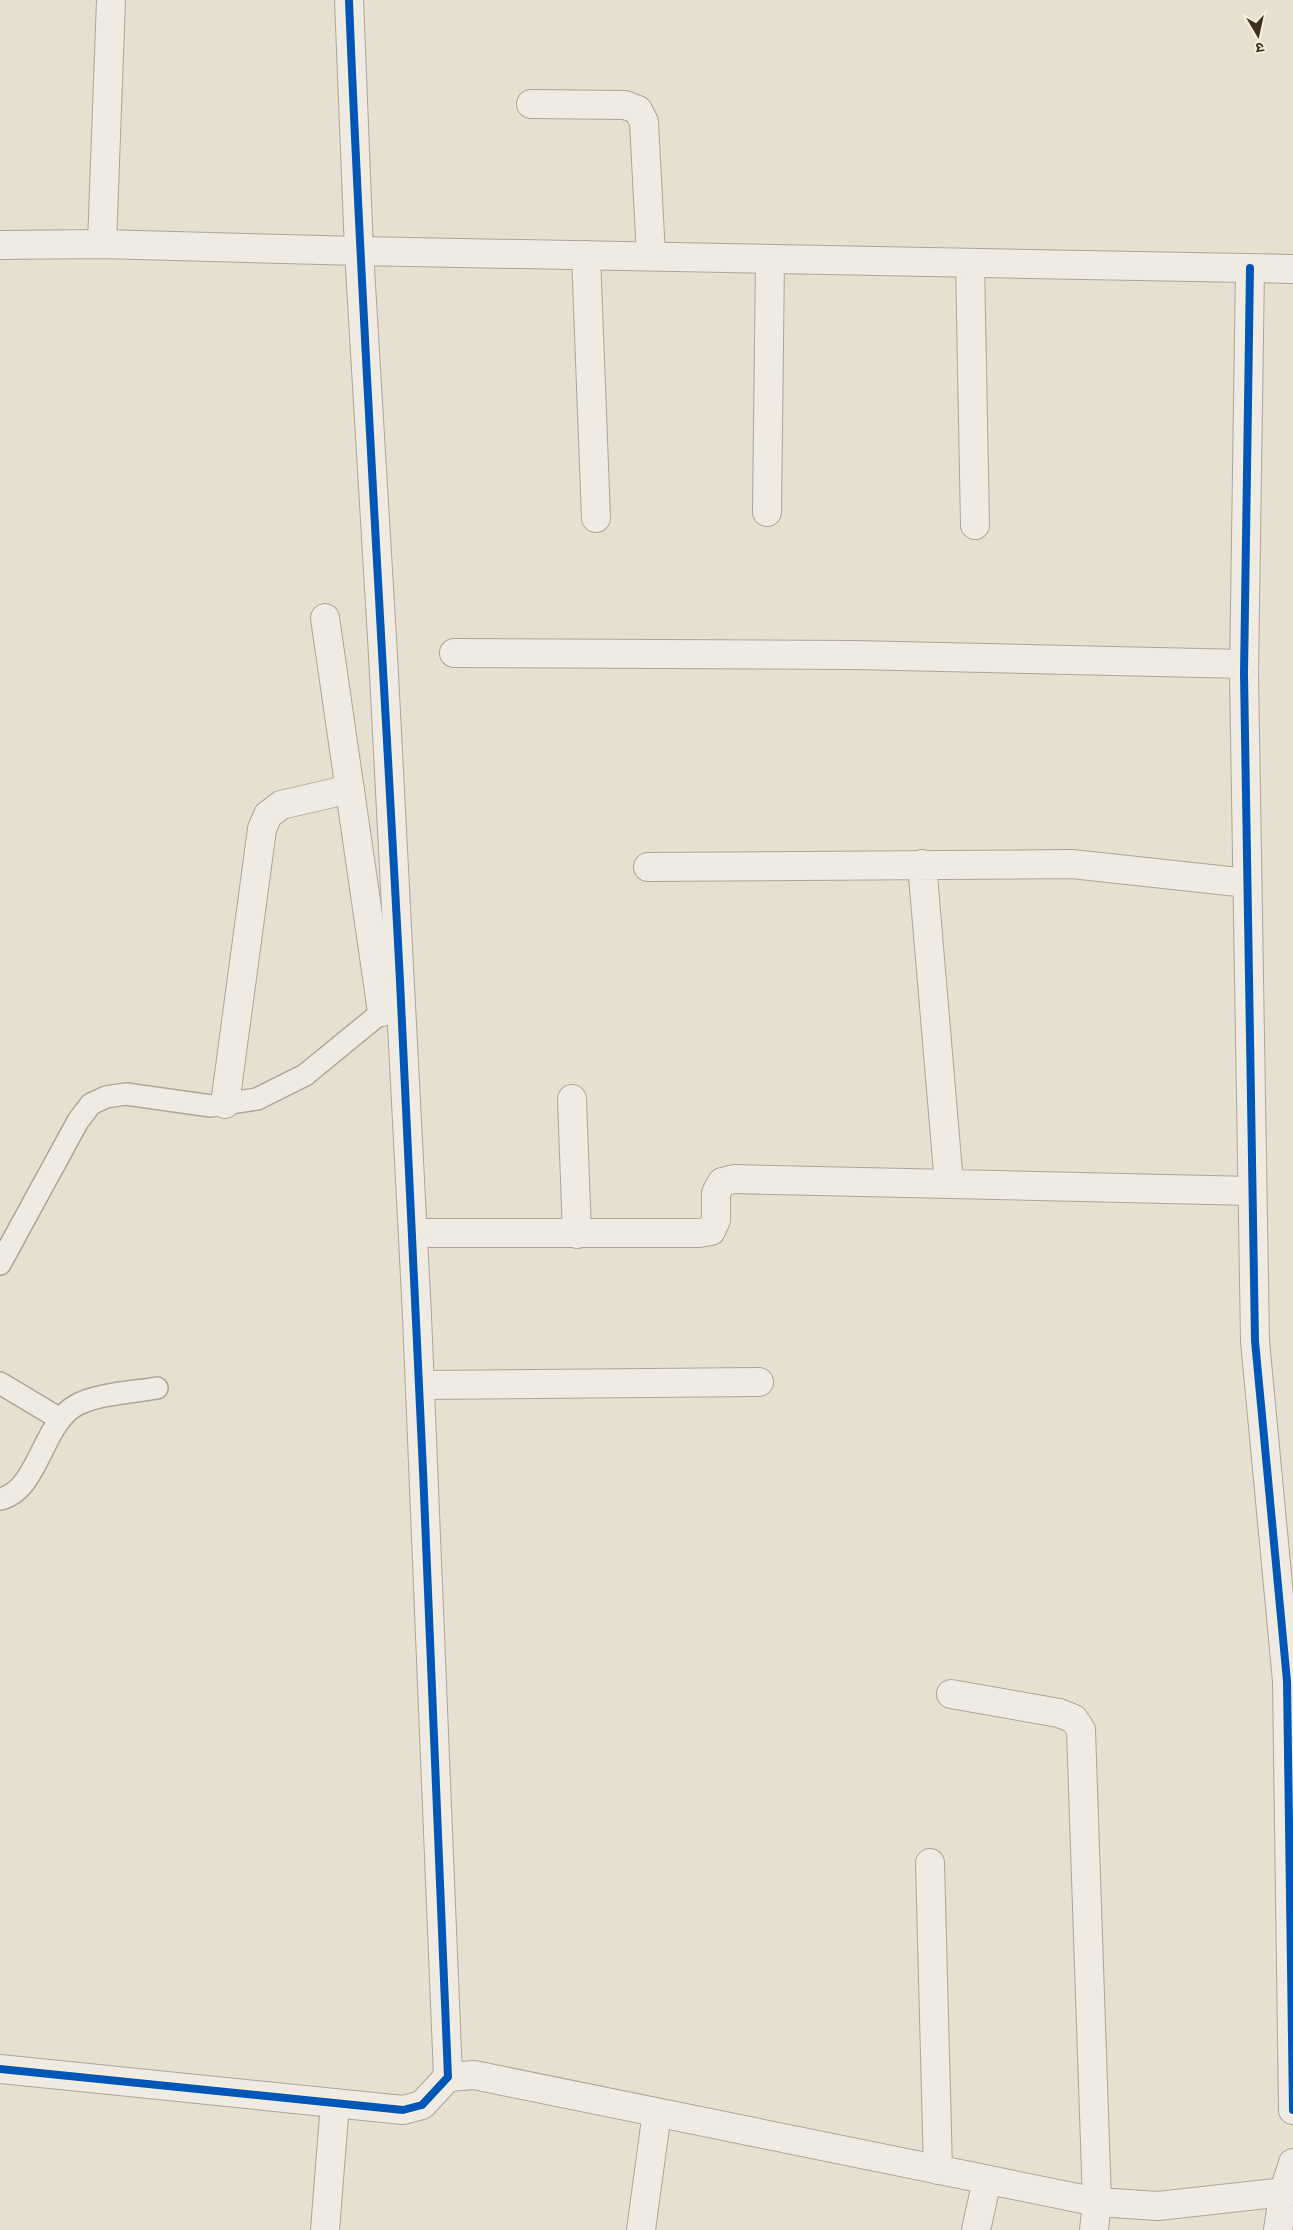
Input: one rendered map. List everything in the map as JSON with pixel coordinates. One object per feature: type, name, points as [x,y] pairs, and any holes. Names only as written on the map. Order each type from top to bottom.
[{"type":"street","points":[[102,244],[111,0]]},
{"type":"street","points":[[349,0],[359,251],[383,655],[392,1004],[413,1233],[448,2077]]},
{"type":"street","points":[[531,104],[625,105],[638,110],[644,122],[651,256]]},
{"type":"street","points":[[0,245],[102,244],[359,251],[1293,269]]},
{"type":"street","points":[[586,255],[596,518]]},
{"type":"street","points":[[767,512],[770,259]]},
{"type":"street","points":[[970,263],[975,526]]},
{"type":"street","points":[[1250,268],[1244,664],[1255,1341],[1290,1681],[1293,2110]]},
{"type":"street","points":[[325,618],[350,789],[392,1004]]},
{"type":"street","points":[[454,653],[864,655],[1244,664]]},
{"type":"street","points":[[225,1104],[262,829],[268,815],[281,805],[350,789]]},
{"type":"street","points":[[922,864],[949,1184]]},
{"type":"street","points":[[648,866],[1072,864],[1247,883]]},
{"type":"street","points":[[572,1099],[577,1234]]},
{"type":"street","points":[[413,1233],[577,1234],[699,1233],[711,1231],[716,1220],[716,1193],[722,1182],[734,1179],[1252,1191]]},
{"type":"street","points":[[420,1385],[759,1382]]},
{"type":"street","points":[[951,1694],[1059,1713],[1074,1719],[1081,1730],[1097,2202],[1094,2230]]},
{"type":"street","points":[[930,1863],[938,2170]]},
{"type":"street","points":[[0,2069],[403,2110],[422,2105],[448,2077],[474,2076],[1097,2202],[1158,2206],[1289,2191]]},
{"type":"street","points":[[325,2230],[335,2104]]},
{"type":"street","points":[[641,2230],[657,2112]]},
{"type":"street","points":[[1278,2230],[1289,2191],[1293,2163]]},
{"type":"street","points":[[976,2230],[987,2180]]},
{"type":"lane","points":[[0,1264],[78,1121],[91,1104],[106,1097],[126,1094],[211,1106],[257,1099],[305,1075],[392,1004]]},
{"type":"lane","points":[[0,1384],[60,1419]]},
{"type":"lane","points":[[0,1499],[20,1488],[60,1419],[75,1406],[94,1399],[157,1388]]},
{"type":"cycle path","points":[[0,2069],[403,2110],[422,2105],[448,2077],[407,1118],[366,368],[349,0]]},
{"type":"cycle path","points":[[1250,268],[1244,674],[1255,1341],[1287,1681],[1293,2110]]}]
